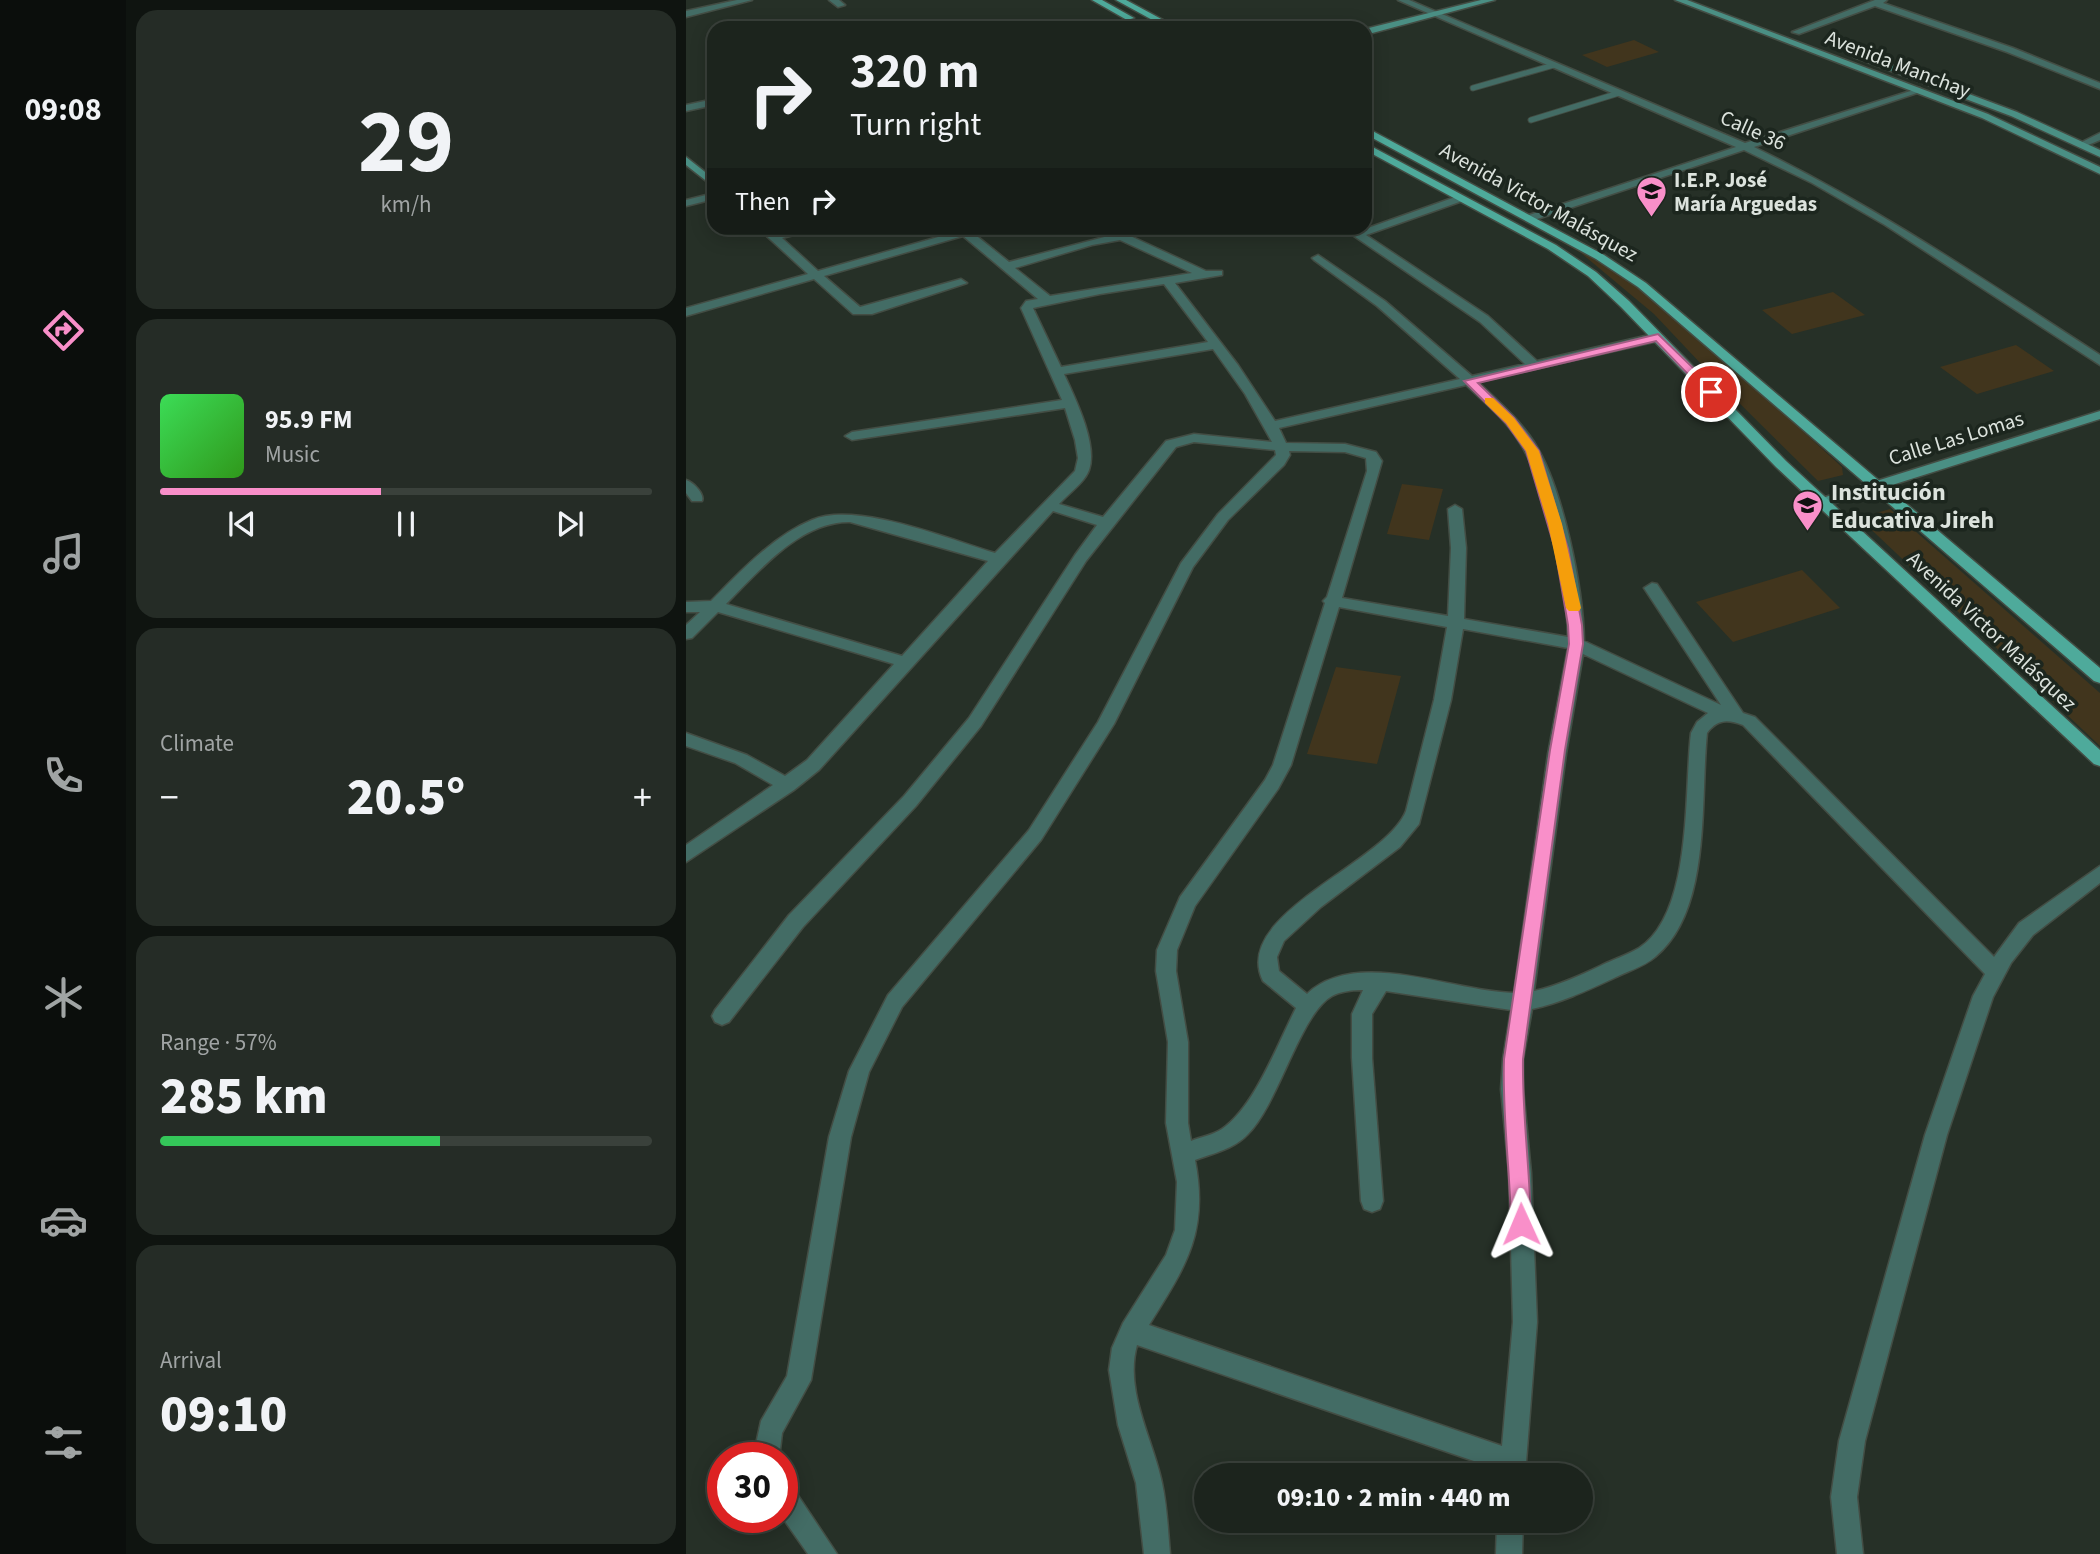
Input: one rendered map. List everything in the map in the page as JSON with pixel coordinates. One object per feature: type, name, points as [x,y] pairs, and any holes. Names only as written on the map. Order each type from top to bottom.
[{"type":"main road","points":[[1096,0],[1135,21]]},
{"type":"main road","points":[[1120,0],[1160,21]]},
{"type":"main road","name":"Avenida Victor Malásquez","points":[[1372,134],[1600,257],[1642,285],[2100,677]]},
{"type":"main road","name":"Avenida Victor Malásquez","points":[[1372,150],[1573,260],[1609,289],[1782,464],[2100,760]]},
{"type":"street","points":[[686,14],[744,0]]},
{"type":"street","name":"Calle 36","points":[[1402,0],[1745,147],[1816,181],[1889,223],[2100,361]]},
{"type":"street","points":[[1372,22],[1461,0]]},
{"type":"street","points":[[1372,30],[1492,0]]},
{"type":"street","name":"Avenida Manchay","points":[[1679,0],[2010,127],[2100,171]]},
{"type":"street","name":"Avenida Manchay","points":[[1709,0],[1807,37]]},
{"type":"street","points":[[1796,32],[1879,1],[2100,86]]},
{"type":"street","name":"Avenida Manchay","points":[[1842,49],[1993,105],[2100,154]]},
{"type":"street","points":[[1530,218],[1917,90]]},
{"type":"street","points":[[686,108],[707,104]]},
{"type":"street","points":[[2081,145],[2100,136]]},
{"type":"street","points":[[686,160],[707,178]]},
{"type":"street","points":[[686,203],[707,198]]},
{"type":"street","points":[[1372,229],[1461,198]]},
{"type":"street","points":[[772,235],[857,311],[868,311],[961,283]]},
{"type":"street","points":[[774,237],[782,235]]},
{"type":"street","points":[[686,312],[954,235]]},
{"type":"street","points":[[968,235],[1046,299]]},
{"type":"street","points":[[686,855],[788,785],[831,747],[998,559],[1086,466],[1085,448],[1070,403],[1027,308],[1034,302],[1046,299],[1212,274],[1145,250],[1117,235]]},
{"type":"street","points":[[1358,235],[1484,319],[1534,365]]},
{"type":"street","points":[[1005,267],[1080,245],[1120,237]]},
{"type":"street","points":[[1318,258],[1370,294],[1470,381],[1510,421],[1532,451],[1574,609],[1576,644],[1557,750],[1513,1059],[1525,1322],[1513,1463]]},
{"type":"street","points":[[768,1442],[770,1430],[799,1380],[840,1137],[855,1082],[870,1045],[908,984],[1035,835],[1055,807],[1106,724],[1186,566],[1223,517],[1283,455],[1282,447],[1270,426],[1168,281]]},
{"type":"street","points":[[1270,426],[1658,337]]},
{"type":"street","points":[[1056,372],[1215,345]]},
{"type":"street","points":[[852,436],[1070,403]]},
{"type":"street","name":"Calle Las Lomas","points":[[1824,502],[2100,415]]},
{"type":"street","points":[[722,1016],[796,921],[910,801],[975,722],[1106,523],[1164,452],[1179,441],[1204,439],[1282,447],[1357,450],[1371,455],[1375,461],[1374,471],[1331,601],[1295,729],[1282,765],[1272,784],[1187,902],[1167,950],[1166,971],[1178,1042],[1177,1123],[1188,1182],[1186,1230],[1176,1261],[1131,1331],[1121,1370],[1124,1394],[1149,1483],[1157,1554]]},
{"type":"street","points":[[686,484],[697,498]]},
{"type":"street","points":[[1049,505],[1106,523]]},
{"type":"street","points":[[1307,1006],[1270,975],[1267,957],[1276,936],[1288,924],[1394,842],[1409,824],[1425,773],[1457,622],[1460,544],[1455,509]]},
{"type":"street","points":[[686,634],[776,550],[813,524],[833,518],[862,519],[998,559]]},
{"type":"street","points":[[1652,588],[1732,715]]},
{"type":"street","points":[[1331,601],[1576,644],[1749,721],[1995,971]]},
{"type":"street","points":[[686,607],[715,606],[905,662]]},
{"type":"street","points":[[1182,1154],[1226,1139],[1242,1126],[1266,1090],[1307,1006],[1314,995],[1327,988],[1354,982],[1383,981],[1482,1000],[1523,1002],[1559,992],[1647,953],[1666,936],[1679,909],[1686,884],[1699,733],[1707,719],[1732,715]]},
{"type":"street","points":[[686,739],[741,760],[788,785]]},
{"type":"street","points":[[1850,1554],[1844,1499],[1846,1469],[1852,1441],[1936,1135],[1974,1022],[1995,971],[2026,929],[2100,873]]},
{"type":"street","points":[[1371,1200],[1362,1058],[1362,1014],[1373,991],[1383,981]]},
{"type":"street","points":[[1131,1331],[1495,1463]]},
{"type":"street","points":[[798,1517],[824,1554]]},
{"type":"street","points":[[1510,1533],[1510,1554]]},
{"type":"lane","points":[[1473,88],[1554,65]]},
{"type":"lane","points":[[1531,120],[1619,93]]},
{"type":"shaded area","points":[[1634,40],[1659,52],[1607,67],[1582,55]]},
{"type":"shaded area","points":[[1531,225],[1612,269],[1664,308],[1842,467],[1843,475],[1818,481],[1654,314],[1581,253]]},
{"type":"shaded area","points":[[1833,292],[1865,315],[1792,334],[1762,310]]},
{"type":"shaded area","points":[[2016,345],[2054,371],[1977,394],[1940,367]]},
{"type":"shaded area","points":[[1402,484],[1443,489],[1429,540],[1387,534]]},
{"type":"shaded area","points":[[1890,509],[2100,693],[2100,746],[1859,518]]},
{"type":"shaded area","points":[[1802,570],[1840,608],[1733,642],[1696,602]]},
{"type":"shaded area","points":[[1336,667],[1401,676],[1377,764],[1307,754]]},
{"type":"slow traffic","points":[[1489,400],[1524,438],[1538,465],[1574,608]]},
{"type":"place","name":"I.E.P. José María Arguedas","points":[[1651,219]]},
{"type":"place","name":"Institución Educativa Jireh","points":[[1808,533]]},
{"type":"route","points":[[1521,1224],[1513,1059],[1557,750],[1576,644],[1575,625],[1561,549],[1532,451],[1510,421],[1470,381],[1658,337],[1711,392]]}]
